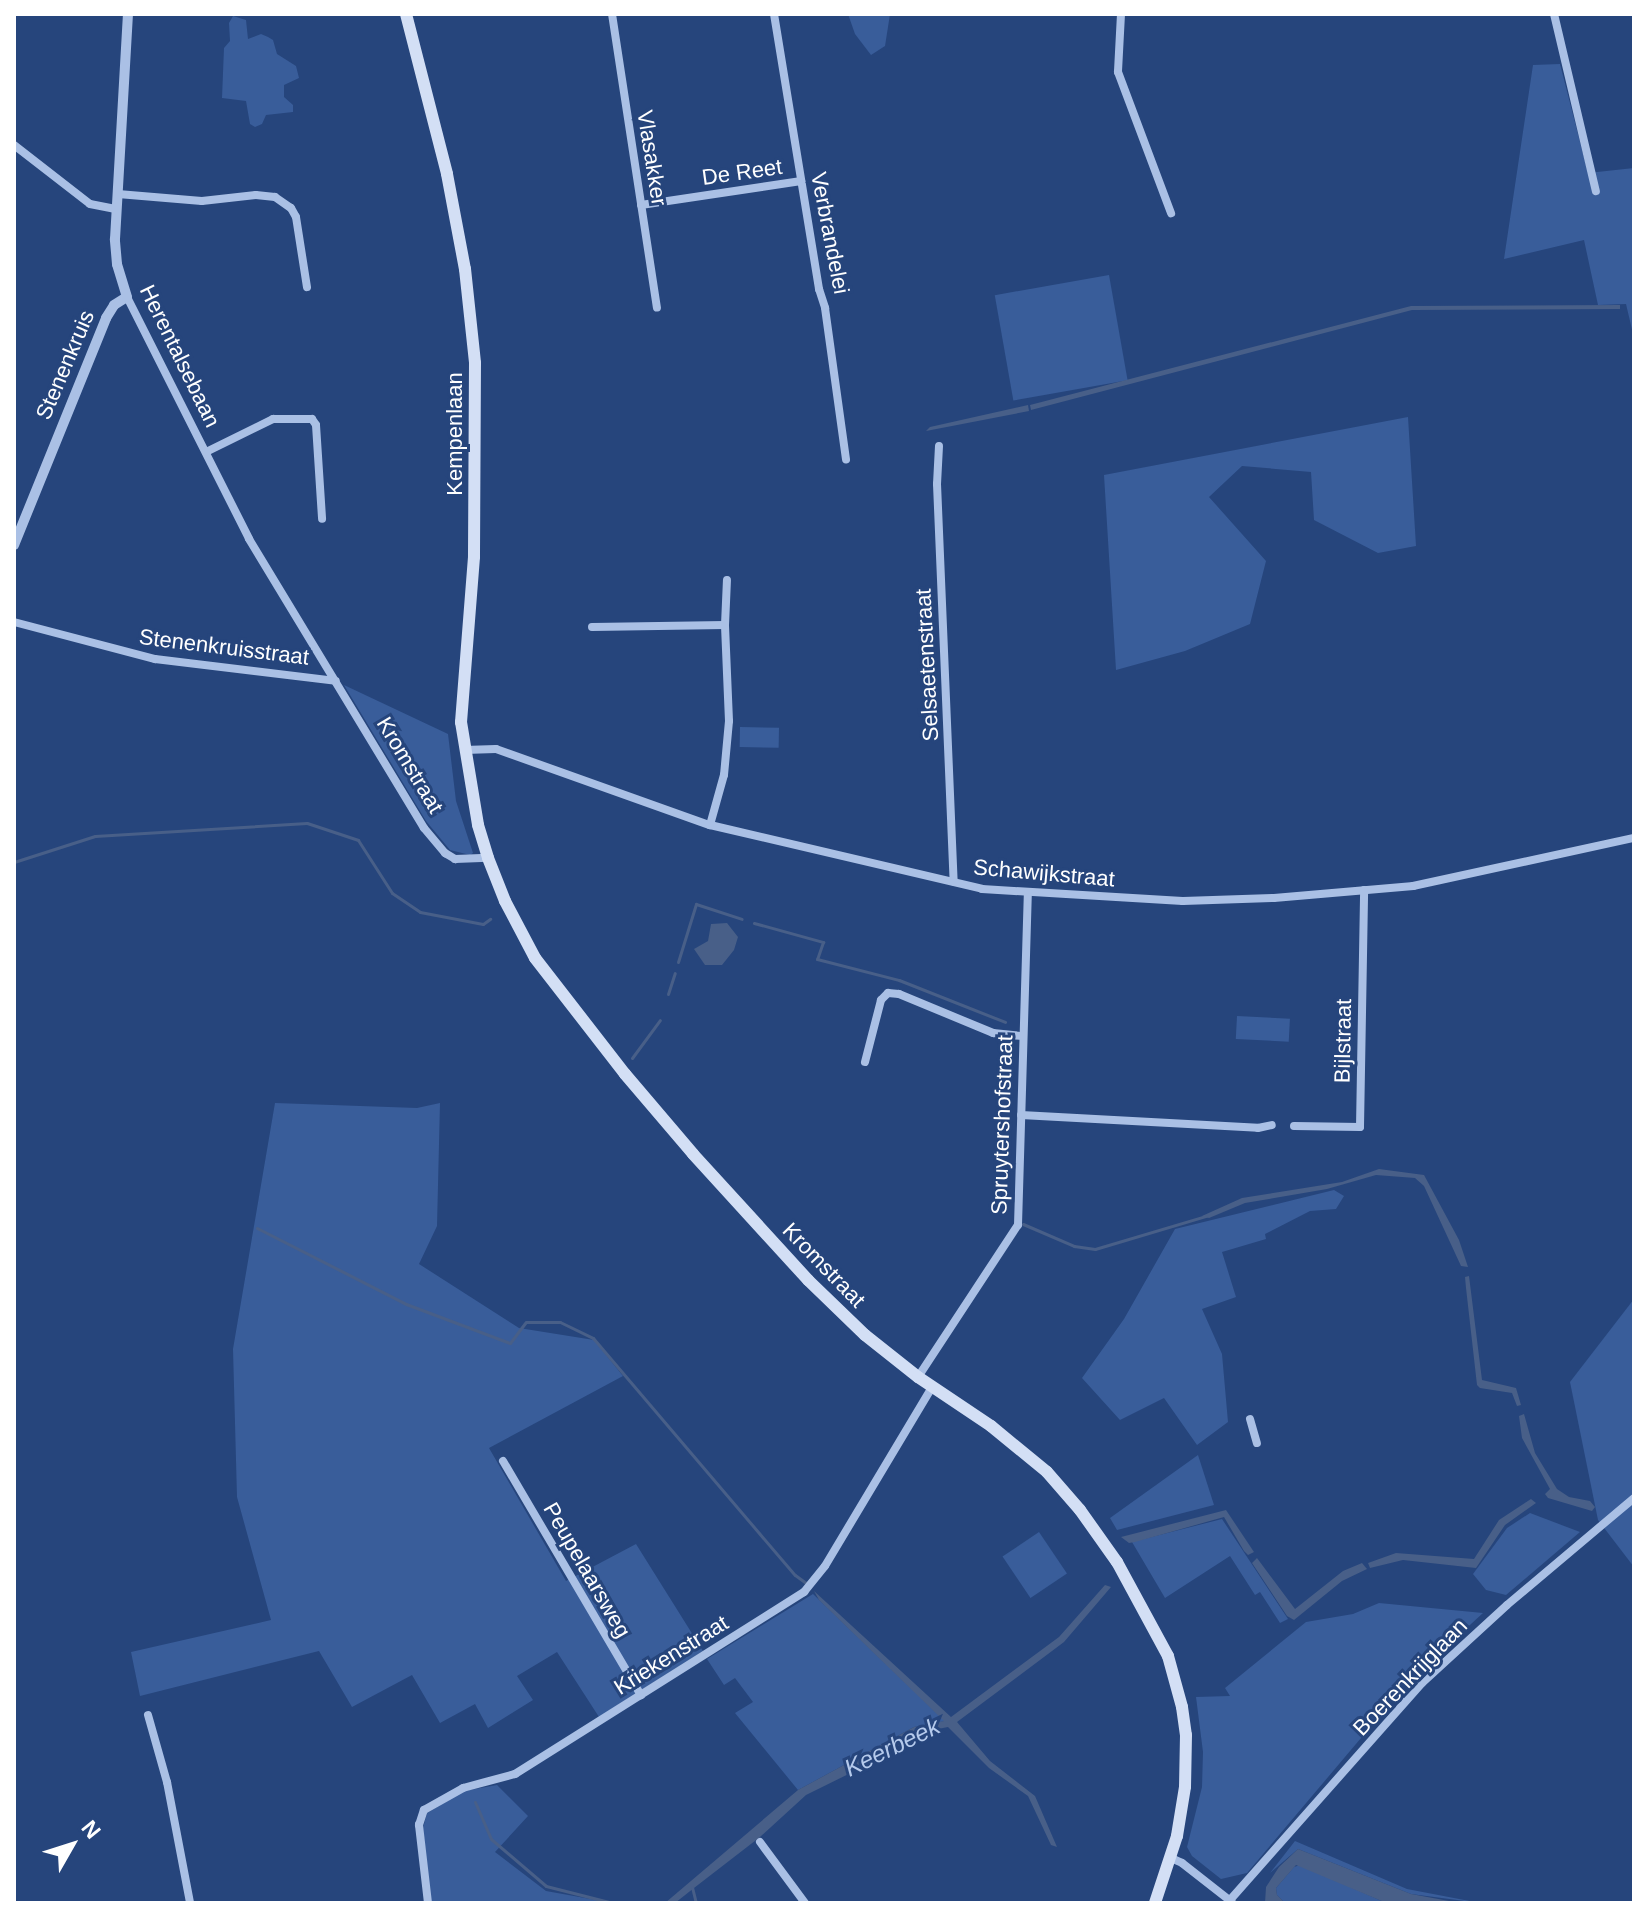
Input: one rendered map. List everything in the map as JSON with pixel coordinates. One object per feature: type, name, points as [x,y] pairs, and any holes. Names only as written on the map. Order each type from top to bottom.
[{"type":"main road","name":"Kempenlaan","points":[[406,14],[447,174],[465,269],[475,363],[474,557],[461,706],[464,750],[488,858]]},
{"type":"main road","name":"Kromstraat","points":[[488,858],[505,901],[535,958],[625,1074],[808,1280],[865,1335],[918,1377],[991,1426],[1047,1472],[1091,1524],[1148,1615],[1176,1682],[1186,1735],[1185,1787],[1171,1858],[1155,1903]]},
{"type":"street","name":"Herentalsebaan","points":[[128,14],[115,250],[127,297],[249,539],[336,681]]},
{"type":"street","name":"Vlasakker","points":[[612,14],[657,308]]},
{"type":"street","name":"Verbrandelei","points":[[774,14],[825,308],[846,460]]},
{"type":"street","points":[[1121,14],[1118,72],[1171,213]]},
{"type":"street","points":[[1554,14],[1596,191]]},
{"type":"street","points":[[14,145],[90,204],[116,209]]},
{"type":"street","name":"De Reet","points":[[641,205],[801,181]]},
{"type":"street","points":[[118,194],[202,201],[256,195],[275,197],[291,208],[296,217],[307,287]]},
{"type":"street","name":"Stenenkruis","points":[[14,545],[106,318],[114,305],[127,297]]},
{"type":"street","points":[[206,452],[273,419],[305,416],[312,419],[316,425],[322,519]]},
{"type":"street","name":"Selsaetenstraat","points":[[939,446],[937,484],[954,882]]},
{"type":"street","points":[[710,825],[724,775],[729,721],[725,625],[727,580]]},
{"type":"street","name":"Stenenkruisstraat","points":[[14,622],[155,659],[336,681]]},
{"type":"street","points":[[592,627],[725,625]]},
{"type":"street","name":"Kromstraat","points":[[336,681],[424,828],[445,853],[455,859],[488,858]]},
{"type":"street","name":"Schawijkstraat","points":[[464,750],[501,750],[710,825],[982,889],[1198,901],[1364,890],[1481,874],[1634,838]]},
{"type":"street","name":"Bijlstraat","points":[[1294,1126],[1360,1127],[1364,890]]},
{"type":"street","name":"Spruytershofstraat","points":[[918,1377],[1018,1225],[1028,892]]},
{"type":"street","points":[[865,1062],[881,1000],[888,993],[913,999],[993,1033],[1023,1036]]},
{"type":"street","points":[[1021,1115],[1258,1128],[1272,1125]]},
{"type":"street","name":"Kriekenstraat","points":[[428,1903],[419,1825],[424,1810],[463,1788],[515,1774],[804,1592],[815,1581],[932,1387]]},
{"type":"street","points":[[1250,1419],[1257,1443]]},
{"type":"street","name":"Peupelaarsweg","points":[[503,1461],[641,1695]]},
{"type":"street","name":"Boerenkrijglaan","points":[[1232,1901],[1422,1683],[1507,1605],[1634,1498]]},
{"type":"street","points":[[148,1715],[167,1782],[190,1903]]},
{"type":"street","points":[[760,1842],[805,1903]]},
{"type":"street","points":[[1171,1858],[1232,1901]]},
{"type":"shaded area","points":[[848,14],[890,14],[885,46],[871,55],[855,34]]},
{"type":"shaded area","points":[[233,16],[246,20],[248,39],[261,34],[268,37],[273,40],[277,54],[296,66],[299,78],[284,85],[284,97],[293,105],[293,112],[266,115],[262,124],[255,127],[250,124],[246,101],[222,98],[224,48],[230,41],[229,23]]},
{"type":"shaded area","points":[[1560,64],[1588,173],[1634,168],[1634,338],[1626,304],[1598,305],[1584,240],[1504,259],[1533,65]]},
{"type":"shaded area","points":[[1109,275],[1128,380],[1013,401],[995,295]]},
{"type":"shaded area","points":[[1408,417],[1416,546],[1378,553],[1314,520],[1311,472],[1242,466],[1209,497],[1266,561],[1250,624],[1185,651],[1116,670],[1104,475]]},
{"type":"shaded area","points":[[344,685],[448,734],[456,801],[473,853],[450,850],[426,821]]},
{"type":"shaded area","points":[[740,727],[779,728],[779,748],[740,747]]},
{"type":"shaded area","points":[[1237,1016],[1290,1019],[1289,1042],[1236,1039]]},
{"type":"shaded area","points":[[275,1103],[417,1108],[440,1103],[437,1226],[419,1264],[519,1328],[594,1340],[623,1376],[489,1448],[566,1581],[636,1544],[703,1651],[599,1717],[557,1652],[517,1676],[533,1700],[488,1728],[475,1704],[440,1723],[412,1675],[352,1707],[319,1651],[140,1696],[131,1652],[271,1620],[237,1497],[233,1349]]},
{"type":"shaded area","points":[[1334,1190],[1344,1196],[1336,1209],[1310,1211],[1265,1234],[1266,1239],[1222,1252],[1236,1297],[1202,1309],[1222,1354],[1228,1422],[1197,1445],[1164,1398],[1120,1420],[1082,1378],[1124,1319],[1175,1229]]},
{"type":"shaded area","points":[[1634,1299],[1634,1567],[1598,1520],[1570,1382]]},
{"type":"shaded area","points":[[1198,1455],[1214,1505],[1117,1530],[1110,1518]]},
{"type":"shaded area","points":[[1530,1513],[1580,1532],[1506,1595],[1486,1590],[1473,1574],[1507,1528]]},
{"type":"shaded area","points":[[1222,1519],[1288,1619],[1280,1623],[1260,1592],[1255,1595],[1230,1556],[1165,1598],[1132,1542]]},
{"type":"shaded area","points":[[1039,1532],[1067,1573],[1030,1598],[1003,1557]]},
{"type":"shaded area","points":[[813,1594],[945,1721],[914,1727],[798,1790],[735,1713],[753,1702],[735,1678],[724,1685],[707,1659]]},
{"type":"shaded area","points":[[1379,1603],[1483,1613],[1410,1680],[1247,1873],[1221,1879],[1192,1856],[1187,1847],[1202,1787],[1203,1752],[1196,1697],[1230,1696],[1225,1688],[1306,1622],[1353,1614]]},
{"type":"shaded area","points":[[497,1785],[528,1816],[495,1852],[546,1891],[613,1903],[431,1903],[423,1828],[427,1813],[464,1791]]},
{"type":"shaded area","points":[[1295,1841],[1407,1889],[1480,1903],[1411,1894],[1298,1849],[1270,1873]]},
{"type":"shaded area","points":[[1300,1865],[1384,1902],[1393,1903],[1285,1903],[1277,1895],[1276,1888],[1294,1867]]},
{"type":"water","points":[[1620,305],[1620,309],[1412,310],[1031,410],[1030,405],[1411,306]]},
{"type":"water","points":[[1028,405],[1029,411],[926,431],[930,427]]},
{"type":"water","points":[[727,923],[738,937],[734,950],[722,965],[705,965],[694,949],[708,941],[711,924]]},
{"type":"water","points":[[1379,1169],[1424,1175],[1459,1240],[1468,1267],[1461,1266],[1424,1186],[1415,1178],[1376,1175],[1327,1189],[1245,1203],[1209,1218],[1202,1216],[1242,1198],[1342,1182]]},
{"type":"water","points":[[1469,1276],[1482,1380],[1516,1388],[1521,1405],[1517,1406],[1512,1393],[1477,1385],[1465,1277]]},
{"type":"water","points":[[1524,1414],[1535,1453],[1557,1489],[1569,1497],[1590,1501],[1595,1507],[1592,1511],[1548,1498],[1545,1494],[1550,1489],[1522,1438],[1519,1416]]},
{"type":"water","points":[[1531,1499],[1536,1503],[1505,1525],[1476,1568],[1403,1560],[1370,1568],[1368,1563],[1396,1553],[1474,1559],[1499,1520]]},
{"type":"water","points":[[1226,1510],[1254,1552],[1248,1555],[1244,1551],[1224,1517],[1135,1542],[1129,1543],[1121,1537]]},
{"type":"water","points":[[1257,1558],[1295,1609],[1343,1571],[1362,1563],[1367,1569],[1342,1581],[1294,1620],[1287,1616],[1252,1563]]},
{"type":"water","name":"Keerbeek","points":[[1105,1585],[1111,1587],[1064,1642],[957,1722],[990,1761],[1035,1796],[1057,1847],[1051,1845],[1028,1796],[989,1768],[948,1727],[918,1733],[877,1760],[806,1795],[760,1837],[675,1903],[665,1903],[798,1790],[914,1727],[944,1721],[819,1600],[814,1591],[951,1717],[1059,1637]]},
{"type":"water","points":[[1298,1849],[1411,1894],[1460,1903],[1384,1902],[1296,1865],[1276,1888],[1277,1895],[1285,1903],[1265,1903],[1266,1887],[1279,1867]]},
{"type":"waterway","points":[[14,862],[95,836],[307,823],[358,840],[392,893],[420,912],[483,924],[490,919]]},
{"type":"waterway","points":[[678,962],[696,904],[742,919]]},
{"type":"waterway","points":[[754,923],[823,942],[817,959],[899,980],[1005,1022]]},
{"type":"waterway","points":[[668,994],[675,973]]},
{"type":"waterway","points":[[632,1058],[660,1020]]},
{"type":"waterway","points":[[1023,1224],[1074,1246],[1095,1249],[1206,1216]]},
{"type":"waterway","points":[[257,1228],[406,1304],[510,1343],[526,1322],[560,1322],[593,1338],[795,1575],[806,1583]]},
{"type":"waterway","points":[[475,1802],[491,1839],[546,1886],[613,1903]]},
{"type":"waterway","points":[[692,1887],[696,1903]]}]
